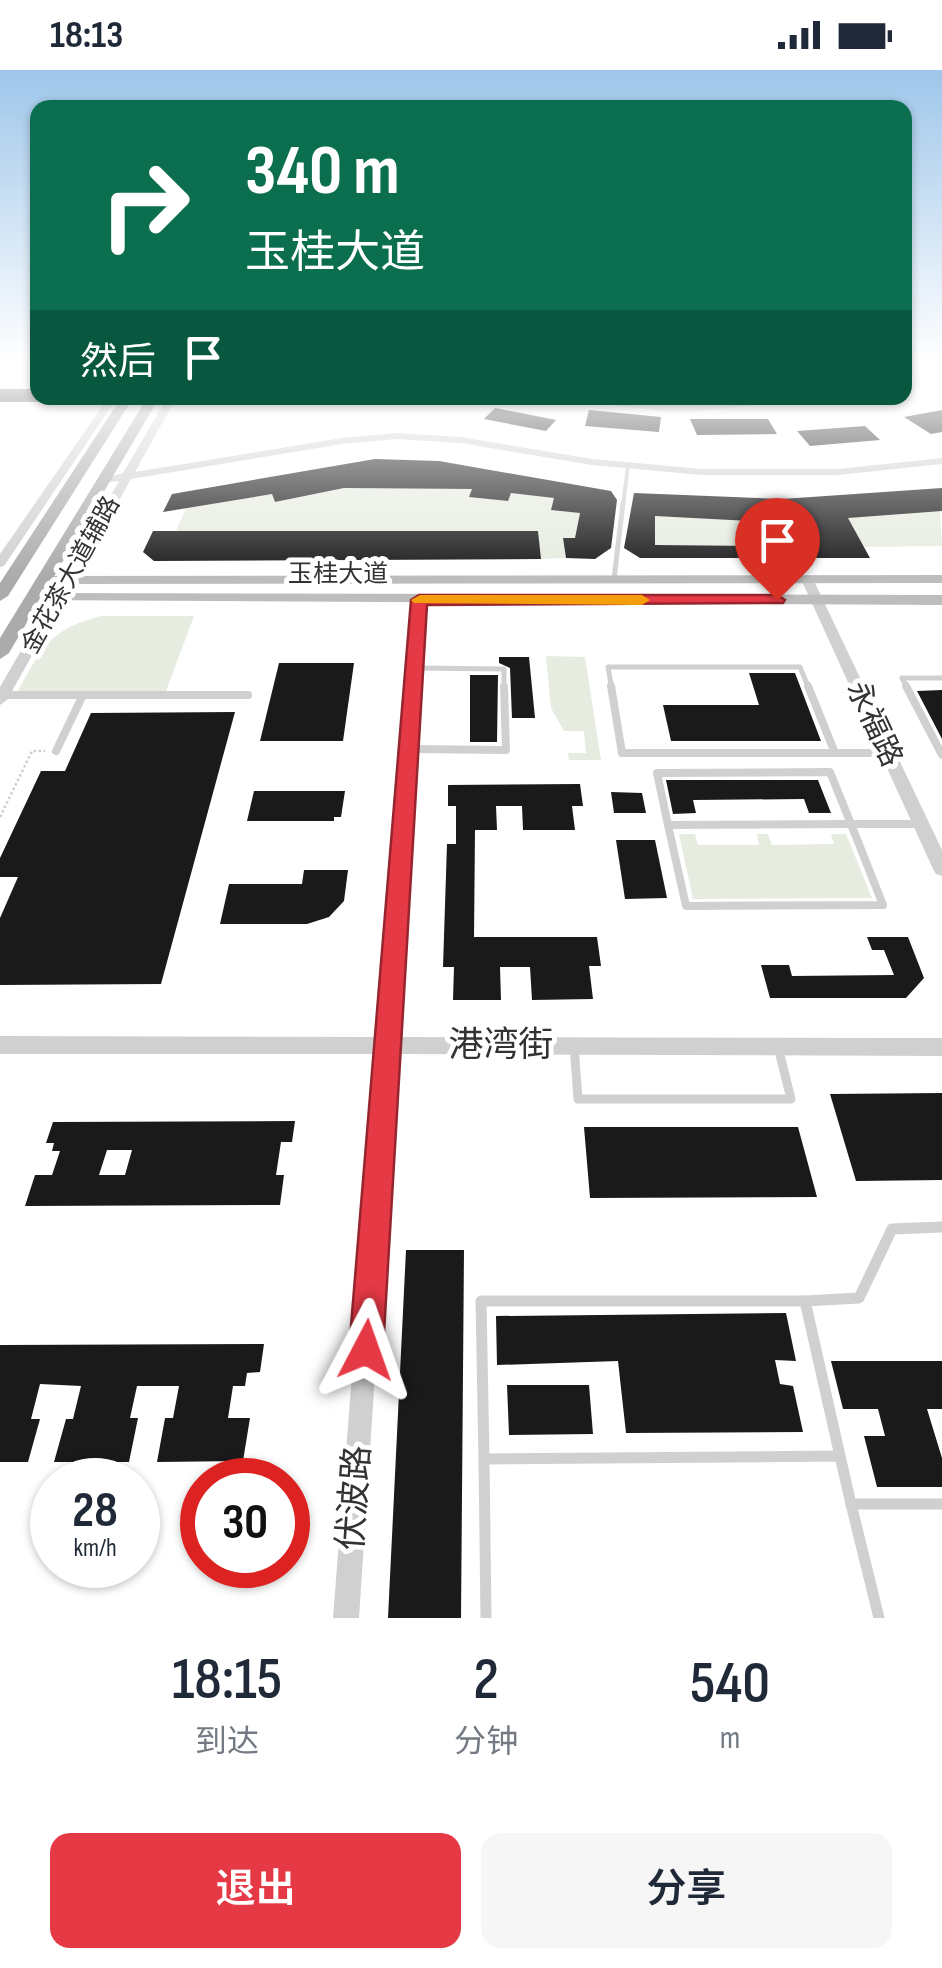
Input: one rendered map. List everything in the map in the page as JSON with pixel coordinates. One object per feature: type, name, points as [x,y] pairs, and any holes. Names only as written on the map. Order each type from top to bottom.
[{"type":"main road","points":[[0,596],[5,580],[104,433]]},
{"type":"main road","points":[[0,653],[132,433]]},
{"type":"main road","name":"玉桂大道","points":[[43,580],[942,579]]},
{"type":"main road","name":"玉桂大道","points":[[33,598],[942,600]]},
{"type":"street","name":"金花茶大道辅路","points":[[0,563],[88,433]]},
{"type":"street","name":"金花茶大道辅路","points":[[1,697],[151,433]]},
{"type":"street","points":[[103,480],[396,436],[461,440],[628,466],[806,473],[942,461]]},
{"type":"street","name":"永福路","points":[[807,579],[940,861]]},
{"type":"street","name":"伏波路","points":[[346,1618],[419,600]]},
{"type":"street","name":"港湾街","points":[[0,1045],[942,1047]]},
{"type":"lane","points":[[614,579],[628,466]]},
{"type":"lane","points":[[835,753],[800,666],[608,666],[622,753],[835,753],[888,753]]},
{"type":"lane","points":[[409,749],[506,750],[504,669],[414,668]]},
{"type":"lane","points":[[942,678],[902,678],[942,755]]},
{"type":"lane","points":[[56,751],[82,695]]},
{"type":"lane","points":[[1,697],[248,696]]},
{"type":"lane","points":[[830,772],[884,905],[686,906],[668,825],[657,773],[830,772]]},
{"type":"lane","points":[[668,825],[921,824]]},
{"type":"lane","points":[[574,1045],[578,1099],[792,1100],[778,1046]]},
{"type":"lane","points":[[486,1618],[482,1301],[859,1298],[892,1229],[942,1227]]},
{"type":"lane","points":[[805,1301],[879,1618]]},
{"type":"lane","points":[[484,1459],[840,1456]]},
{"type":"lane","points":[[851,1504],[942,1504]]},
{"type":"path","points":[[0,816],[32,751],[56,751]]},
{"type":"shaded area","points":[[344,488],[472,489],[470,497],[507,501],[511,493],[561,498],[551,510],[580,513],[575,538],[563,539],[566,558],[541,559],[538,531],[176,531],[186,508],[272,494],[276,502]]},
{"type":"shaded area","points":[[940,511],[942,546],[850,547],[861,542],[857,534],[756,533],[766,558],[742,558],[738,546],[655,545],[655,516],[745,520]]},
{"type":"shaded area","points":[[101,616],[194,616],[166,691],[18,691],[49,642],[70,627]]},
{"type":"shaded area","points":[[546,656],[585,657],[601,760],[569,760],[568,753],[586,753],[584,731],[564,731],[551,708]]},
{"type":"shaded area","points":[[679,834],[695,834],[698,845],[759,845],[757,834],[768,834],[772,845],[834,844],[831,834],[846,834],[872,898],[693,899]]},
{"type":"building","points":[[696,433],[777,434],[697,435]]},
{"type":"building","points":[[799,433],[873,433],[880,440],[810,446]]},
{"type":"building","points":[[375,459],[439,461],[611,491],[617,500],[611,548],[595,559],[566,558],[563,538],[575,538],[580,513],[551,510],[554,498],[511,493],[508,501],[469,497],[472,489],[344,488],[275,502],[272,494],[163,512],[172,494]]},
{"type":"building","points":[[942,488],[942,511],[848,518],[870,558],[640,558],[624,548],[634,493],[782,499]],"holes":[[[655,516],[750,521],[761,546],[655,545]]]},
{"type":"building","points":[[153,531],[538,531],[541,559],[154,561],[143,552]]},
{"type":"building","points":[[499,657],[529,657],[535,718],[512,718],[510,668],[499,663]]},
{"type":"building","points":[[279,663],[354,663],[343,741],[260,741]]},
{"type":"building","points":[[749,673],[795,673],[821,741],[671,741],[663,705],[759,705]]},
{"type":"building","points":[[470,675],[498,675],[497,742],[470,742]]},
{"type":"building","points":[[942,690],[942,739],[917,691]]},
{"type":"building","points":[[235,712],[161,984],[0,985],[0,918],[18,877],[0,877],[0,858],[41,771],[65,771],[91,713]]},
{"type":"building","points":[[666,780],[818,780],[831,813],[809,813],[804,799],[693,800],[696,813],[673,814]]},
{"type":"building","points":[[580,784],[583,806],[572,806],[575,830],[523,830],[522,806],[496,806],[497,830],[475,830],[474,937],[597,937],[601,966],[589,966],[593,999],[532,1000],[530,967],[500,967],[501,1000],[453,1000],[454,967],[443,967],[447,844],[456,844],[456,806],[448,806],[448,785]]},
{"type":"building","points":[[254,791],[345,791],[341,817],[334,817],[334,821],[247,821]]},
{"type":"building","points":[[611,792],[642,793],[646,813],[614,813]]},
{"type":"building","points":[[616,840],[655,840],[667,898],[625,899]]},
{"type":"building","points":[[304,870],[348,870],[344,901],[329,917],[307,924],[220,924],[229,884],[302,884]]},
{"type":"building","points":[[867,937],[908,937],[924,978],[906,998],[770,998],[761,965],[789,965],[792,976],[894,975],[884,950],[872,950]]},
{"type":"building","points":[[942,1093],[942,1180],[856,1181],[830,1094]]},
{"type":"building","points":[[295,1121],[292,1142],[281,1142],[276,1175],[284,1175],[280,1205],[25,1206],[35,1175],[52,1175],[60,1151],[52,1151],[54,1143],[46,1143],[53,1122]],"holes":[[[107,1150],[132,1150],[125,1175],[99,1175]]]},
{"type":"building","points":[[584,1127],[798,1127],[817,1197],[590,1198]]},
{"type":"building","points":[[406,1250],[464,1250],[461,1618],[388,1618]]},
{"type":"building","points":[[786,1313],[796,1361],[775,1360],[780,1384],[793,1386],[803,1432],[626,1433],[618,1361],[497,1365],[496,1316]]},
{"type":"building","points":[[264,1344],[260,1372],[247,1373],[245,1386],[233,1386],[228,1418],[250,1418],[243,1458],[180,1458],[180,1462],[160,1462],[165,1418],[173,1418],[179,1386],[137,1386],[130,1418],[138,1418],[130,1458],[55,1458],[66,1419],[73,1419],[81,1386],[40,1384],[31,1419],[40,1419],[28,1462],[0,1462],[0,1345]]},
{"type":"building","points":[[831,1361],[942,1361],[942,1409],[927,1409],[942,1458],[942,1487],[877,1487],[864,1436],[885,1436],[878,1409],[843,1409]]},
{"type":"building","points":[[507,1385],[589,1385],[593,1434],[509,1435]]},
{"type":"slow traffic","points":[[420,600],[642,600]]},
{"type":"route","points":[[366,1350],[419,600],[777,600]]}]
